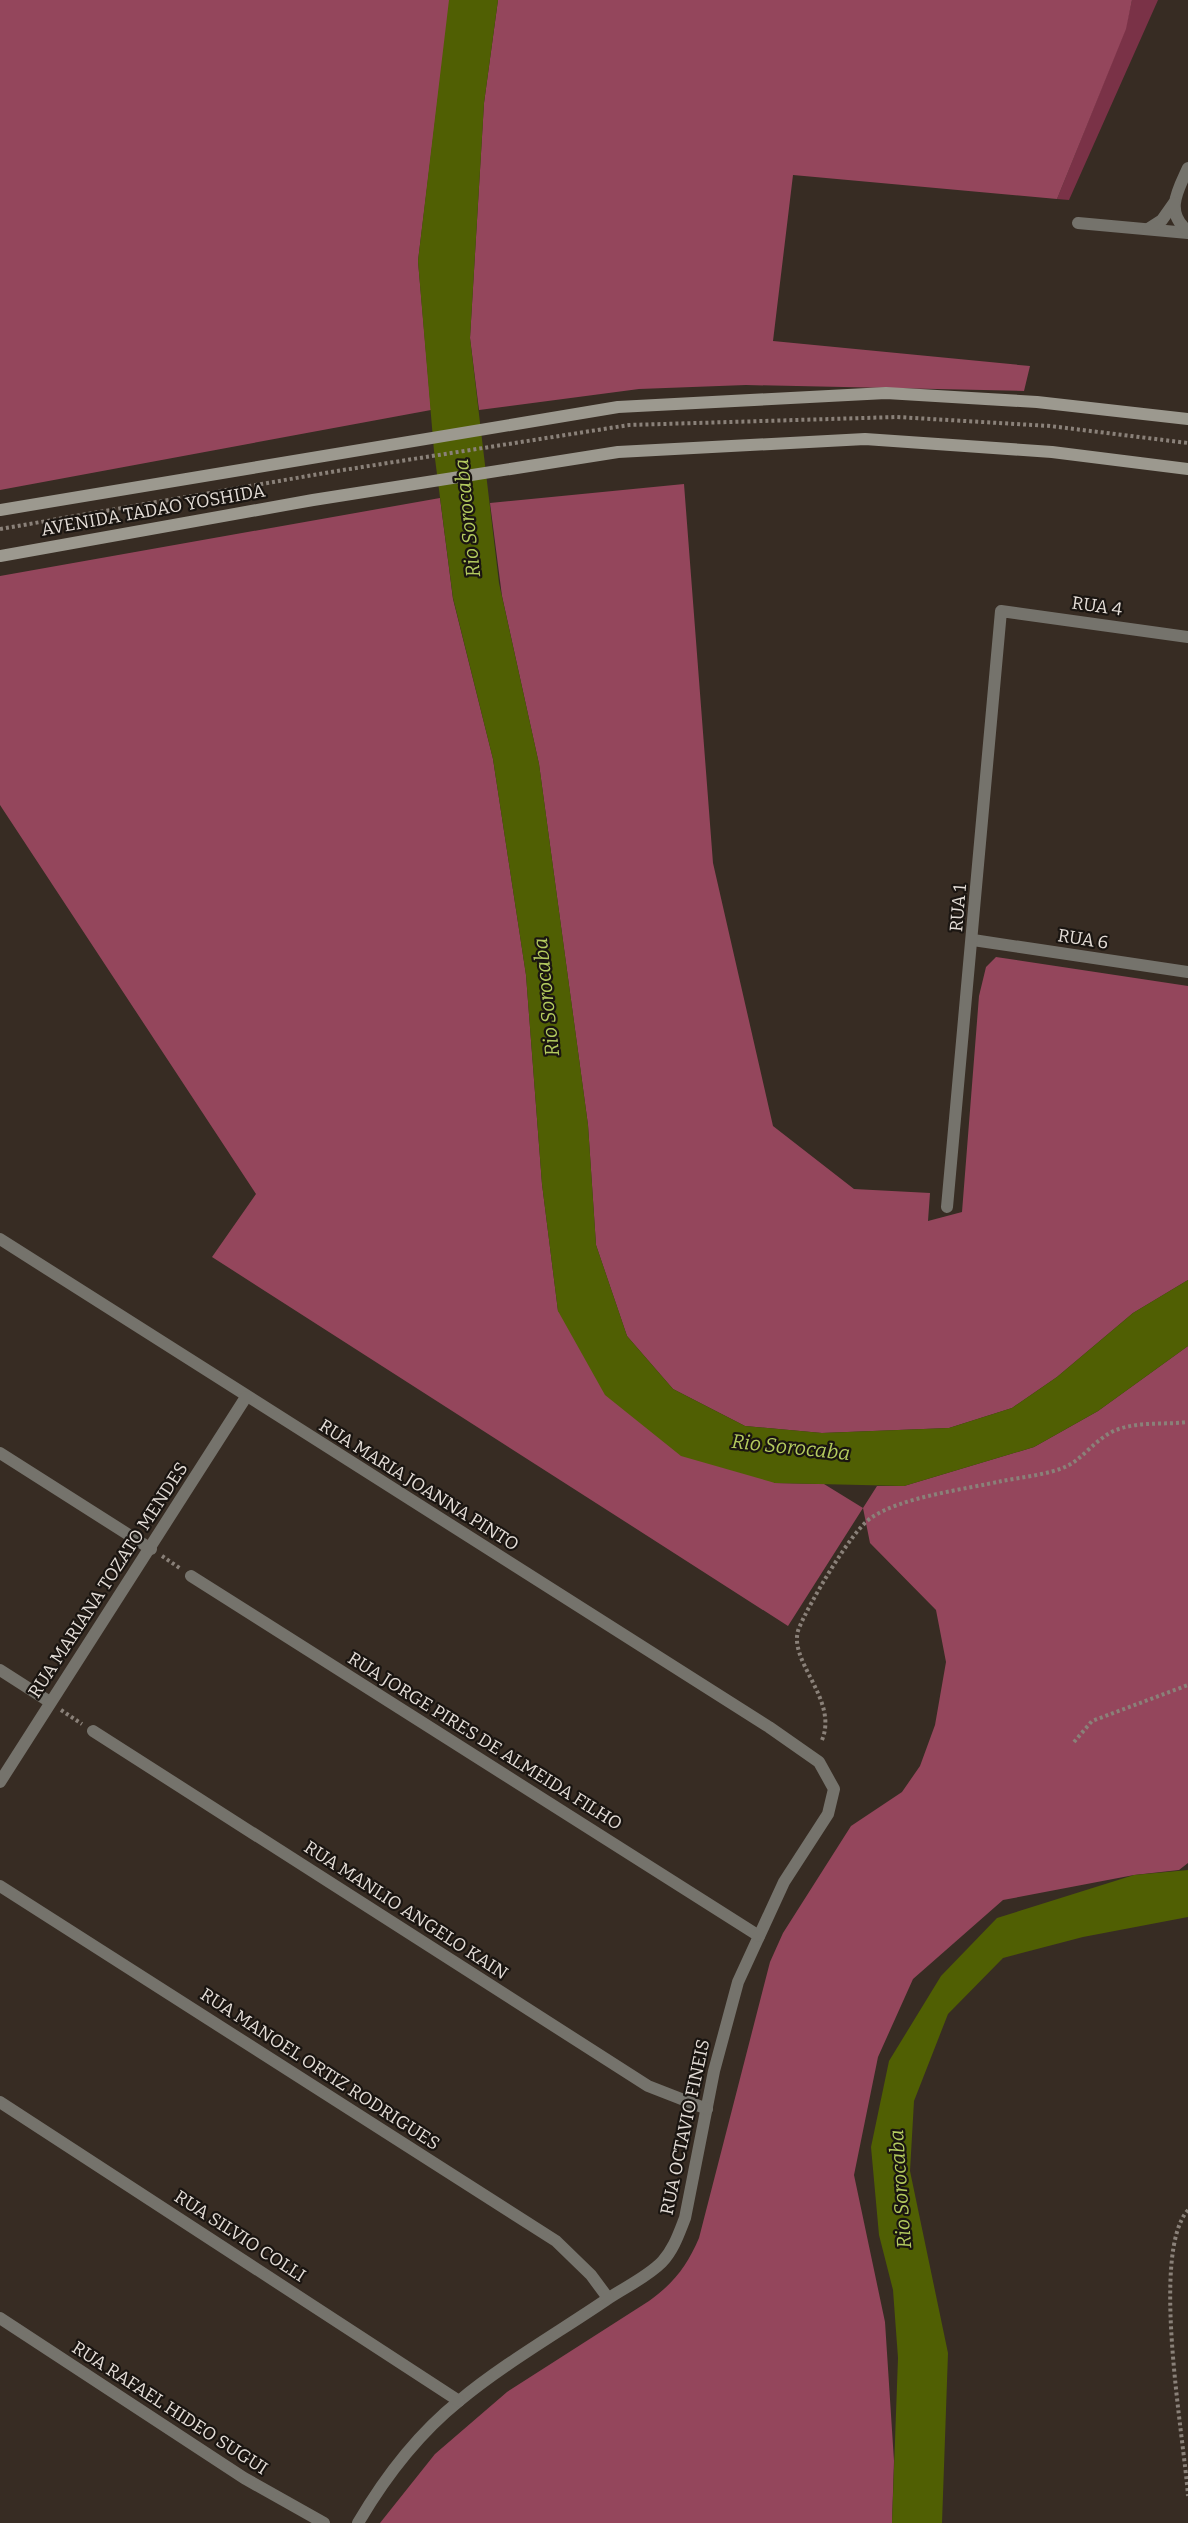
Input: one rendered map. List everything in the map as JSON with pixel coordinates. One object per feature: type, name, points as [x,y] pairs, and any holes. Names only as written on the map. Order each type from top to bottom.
[{"type":"main road","name":"AVENIDA TADAO YOSHIDA","points":[[0,510],[303,457],[618,406],[845,393],[1037,402],[1188,419]]},
{"type":"main road","name":"AVENIDA TADAO YOSHIDA","points":[[0,556],[313,500],[618,452],[851,440],[1052,452],[1188,469]]},
{"type":"street","points":[[1148,230],[1162,220],[1174,203],[1188,168]]},
{"type":"street","points":[[1174,203],[1177,221],[1188,232]]},
{"type":"street","points":[[1078,222],[1188,232]]},
{"type":"street","name":"RUA 4","points":[[1001,611],[1188,637]]},
{"type":"street","name":"RUA 1","points":[[947,1207],[973,940],[1001,611]]},
{"type":"street","name":"RUA 6","points":[[973,940],[1188,972]]},
{"type":"street","name":"RUA MARIA JOANNA PINTO","points":[[0,1239],[759,1721],[819,1762]]},
{"type":"street","name":"RUA MARIANA TOZATO MENDES","points":[[0,1782],[246,1397]]},
{"type":"street","points":[[0,1453],[151,1549]]},
{"type":"street","name":"RUA JORGE PIRES DE ALMEIDA FILHO","points":[[191,1576],[759,1936]]},
{"type":"street","points":[[0,1670],[50,1702]]},
{"type":"street","name":"RUA MANLIO ANGELO KAIN","points":[[93,1731],[648,2086],[707,2109]]},
{"type":"street","name":"RUA OCTAVIO FINEIS","points":[[358,2523],[390,2473],[420,2437],[459,2401],[608,2298],[647,2275],[664,2260],[677,2240],[685,2218],[707,2109],[738,1982],[784,1882],[828,1814],[834,1789],[819,1762]]},
{"type":"street","name":"RUA MANOEL ORTIZ RODRIGUES","points":[[0,1886],[556,2241],[591,2275],[608,2298]]},
{"type":"street","name":"RUA SILVIO COLLI","points":[[0,2102],[459,2401]]},
{"type":"street","name":"RUA RAFAEL HIDEO SUGUI","points":[[0,2318],[244,2478],[324,2523]]},
{"type":"path","points":[[0,529],[337,471],[629,425],[897,417],[1050,426],[1188,443]]},
{"type":"path","points":[[822,1740],[827,1727],[827,1715],[801,1655],[798,1630],[845,1546],[870,1518],[895,1506],[924,1498],[1066,1467],[1092,1444],[1115,1430],[1140,1423],[1188,1422]]},
{"type":"path","points":[[151,1549],[191,1576]]},
{"type":"path","points":[[1074,1742],[1092,1721],[1188,1685]]},
{"type":"path","points":[[50,1702],[93,1731]]},
{"type":"path","points":[[1188,2210],[1171,2250],[1172,2354],[1188,2496]]},
{"type":"shaded area","points":[[0,0],[450,0],[418,261],[431,410],[0,490]]},
{"type":"shaded area","points":[[498,0],[1132,0],[1126,29],[1057,199],[793,175],[773,341],[1030,366],[1024,391],[746,385],[639,389],[479,410],[470,338],[484,103]]},
{"type":"shaded area","points":[[1132,0],[1158,0],[1069,200],[1057,199],[1125,30]]},
{"type":"shaded area","points":[[684,484],[713,863],[773,1126],[854,1189],[930,1193],[928,1221],[962,1212],[979,996],[986,967],[996,957],[1188,986],[1188,1280],[1133,1313],[1057,1377],[1012,1408],[949,1428],[822,1433],[745,1426],[673,1389],[627,1336],[596,1245],[588,1125],[539,764],[502,596],[490,503]]},
{"type":"shaded area","points":[[440,498],[453,599],[493,759],[526,975],[542,1184],[558,1311],[775,1483],[824,1484],[863,1508],[788,1626],[212,1257],[256,1194],[0,805],[0,576]]},
{"type":"shaded area","points":[[1188,1346],[1188,1863],[1179,1870],[1134,1875],[1003,1900],[913,1979],[878,2057],[854,2175],[885,2322],[894,2461],[892,2523],[380,2523],[435,2454],[507,2392],[658,2294],[679,2273],[699,2238],[770,1962],[783,1933],[851,1826],[902,1792],[920,1766],[935,1725],[946,1662],[936,1610],[870,1543],[863,1508],[877,1486],[904,1486],[1034,1447],[1098,1411]]},
{"type":"water","name":"Rio Sorocaba","points":[[449,0],[498,0],[484,103],[470,338],[499,583],[539,764],[588,1125],[596,1245],[627,1336],[673,1389],[745,1426],[822,1433],[949,1428],[1012,1408],[1057,1377],[1133,1313],[1188,1280],[1188,1346],[1098,1411],[1034,1447],[904,1486],[775,1483],[681,1456],[605,1395],[558,1311],[542,1184],[526,975],[493,759],[453,598],[434,451],[418,261]]},
{"type":"water","name":"Rio Sorocaba","points":[[1188,1870],[1188,1917],[1083,1937],[1003,1958],[948,2014],[914,2101],[910,2171],[948,2353],[942,2523],[892,2523],[898,2358],[893,2290],[879,2235],[871,2147],[889,2061],[941,1976],[997,1918],[1134,1875]]}]
